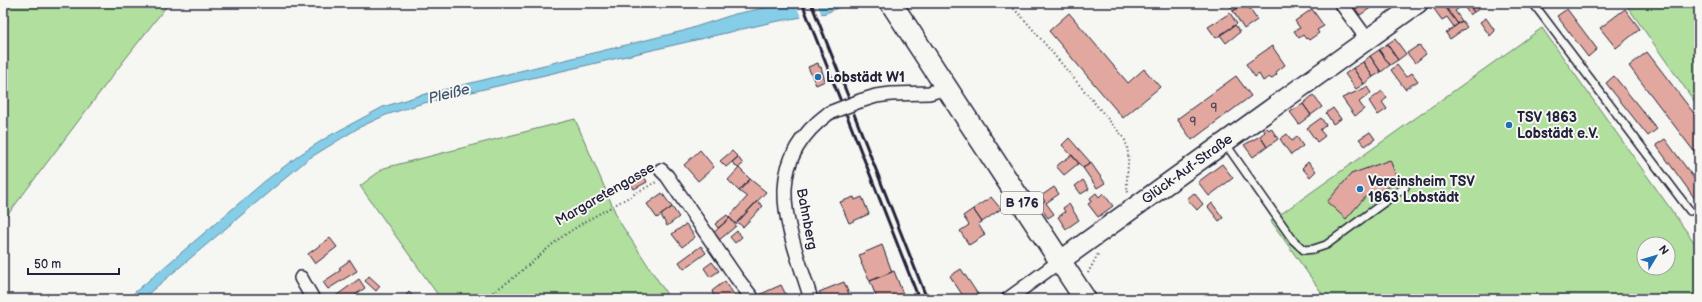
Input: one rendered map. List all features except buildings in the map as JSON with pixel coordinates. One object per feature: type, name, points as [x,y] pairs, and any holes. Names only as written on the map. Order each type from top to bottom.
[{"type":"main road","name":"B 176","points":[[891,3],[1085,299]]},
{"type":"main road","name":"Glück-Auf-Straße","points":[[1060,260],[1418,3]]},
{"type":"street","points":[[1341,3],[1367,39]]},
{"type":"street","name":"Bahnberg","points":[[811,299],[796,252],[788,219],[784,192],[786,170],[794,150],[803,136],[814,124],[829,114],[860,101],[876,96],[906,93],[929,93],[947,88]]},
{"type":"street","name":"Margaretengasse","points":[[664,173],[753,299]]},
{"type":"street","name":"Glück-Auf-Straße","points":[[1008,299],[1060,260]]},
{"type":"street","points":[[301,278],[313,299]]},
{"type":"lane","points":[[1533,3],[1690,211]]},
{"type":"lane","points":[[1224,142],[1293,240],[1304,250],[1314,249],[1326,245],[1405,187]]},
{"type":"path","points":[[1008,3],[1024,19],[1124,138],[1129,153],[1126,185],[1135,207]]},
{"type":"path","name":"Margaretengasse","points":[[483,299],[512,279],[560,238],[664,173]]},
{"type":"path","points":[[1088,277],[1088,271],[1100,250]]},
{"type":"green space","points":[[3,3],[169,3],[3,221]]},
{"type":"green space","points":[[1625,3],[1699,3],[1699,108]]},
{"type":"green space","name":"TSV 1863 Lobstädt e.V.","points":[[1542,28],[1699,249],[1699,299],[1326,299],[1271,221]]},
{"type":"green space","points":[[575,119],[619,221],[670,299],[450,299],[438,295],[360,186],[384,168]]},
{"type":"water","name":"Pleiße","points":[[788,3],[849,3],[826,13],[773,22],[420,104],[386,115],[360,127],[308,159],[142,299],[127,299],[265,181],[301,154],[329,136],[383,107],[418,96],[683,31],[735,14]]},
{"type":"pier","points":[[795,3],[817,3],[822,16],[802,19]]},
{"type":"railway","points":[[802,3],[840,99]]},
{"type":"railway","points":[[811,3],[848,96]]},
{"type":"railway","points":[[854,114],[927,299]]},
{"type":"railway","points":[[847,116],[919,299]]},
{"type":"place","name":"Lobstädt W1","points":[[818,77]]},
{"type":"place","name":"TSV 1863 Lobstädt e.V.","points":[[1509,125]]},
{"type":"place","name":"Vereinsheim TSV 1863 Lobstädt","points":[[1360,189]]}]
